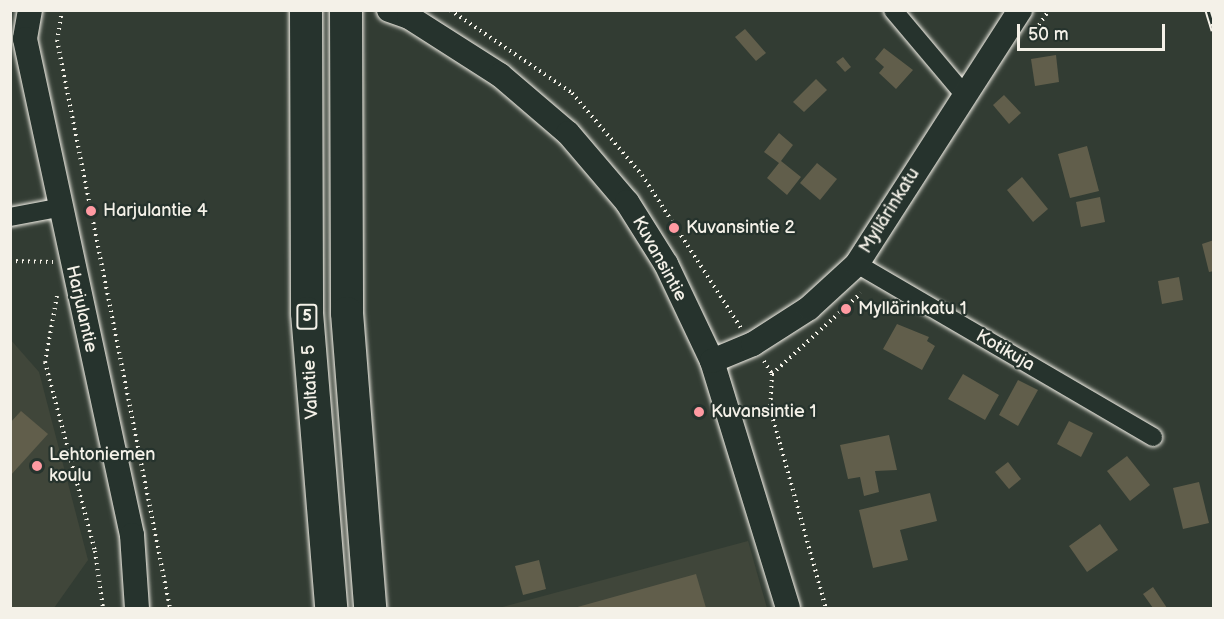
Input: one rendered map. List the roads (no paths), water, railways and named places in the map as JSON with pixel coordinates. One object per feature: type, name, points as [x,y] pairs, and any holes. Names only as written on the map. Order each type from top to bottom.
[{"type":"highway","points":[[346,10],[347,313],[370,609]]},
{"type":"highway","name":"Valtatie 5","points":[[305,17],[307,313],[331,609]]},
{"type":"street","name":"Harjulantie","points":[[30,10],[25,39],[57,208],[132,535],[137,609]]},
{"type":"street","name":"Kuvansintie","points":[[389,10],[409,17],[500,75],[568,133],[627,202],[666,264],[712,361],[788,609]]},
{"type":"street","points":[[893,10],[963,93]]},
{"type":"street","name":"Myllärinkatu","points":[[712,361],[753,344],[809,308],[857,264],[963,93],[1020,10]]},
{"type":"street","points":[[10,217],[57,208]]},
{"type":"street","name":"Kotikuja","points":[[857,264],[1153,437]]},
{"type":"railway","points":[[1208,10],[1214,30]]},
{"type":"place","name":"Harjulantie 4","points":[[91,211]]},
{"type":"place","name":"Kuvansintie 2","points":[[674,228]]},
{"type":"place","name":"Myllärinkatu 1","points":[[846,309]]},
{"type":"place","name":"Kuvansintie 1","points":[[699,412]]},
{"type":"place","name":"Lehtoniemen koulu","points":[[37,466]]}]
